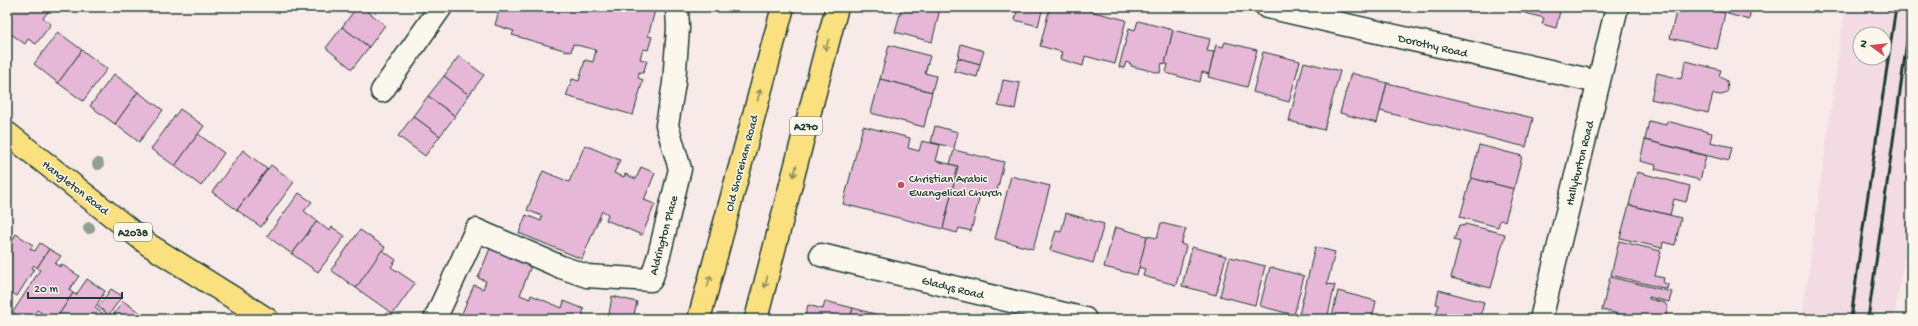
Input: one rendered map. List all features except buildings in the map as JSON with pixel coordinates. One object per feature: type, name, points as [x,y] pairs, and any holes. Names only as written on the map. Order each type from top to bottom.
[{"type":"main road","name":"Old Shoreham Road","points":[[699,319],[783,7]]},
{"type":"main road","name":"A270","points":[[756,319],[837,7]]},
{"type":"main road","name":"Hangleton Road","points":[[7,133],[149,245],[267,319]]},
{"type":"street","points":[[382,91],[441,7]]},
{"type":"street","name":"Aldrington Place","points":[[435,319],[476,230],[561,267],[587,276],[651,280],[660,255],[680,169],[667,125],[674,83],[678,28],[677,7]]},
{"type":"street","name":"Dorothy Road","points":[[1267,7],[1598,82]]},
{"type":"street","name":"Hallyburton Road","points":[[1540,319],[1617,7]]},
{"type":"street","name":"Gladys Road","points":[[821,256],[1085,319]]},
{"type":"shaded area","points":[[1845,7],[1911,7],[1911,214],[1894,319],[1802,319]]},
{"type":"railway","points":[[1851,319],[1896,7]]},
{"type":"railway","points":[[1868,319],[1911,13]]},
{"type":"place","name":"Christian Arabic Evangelical Church","points":[[901,185]]}]
